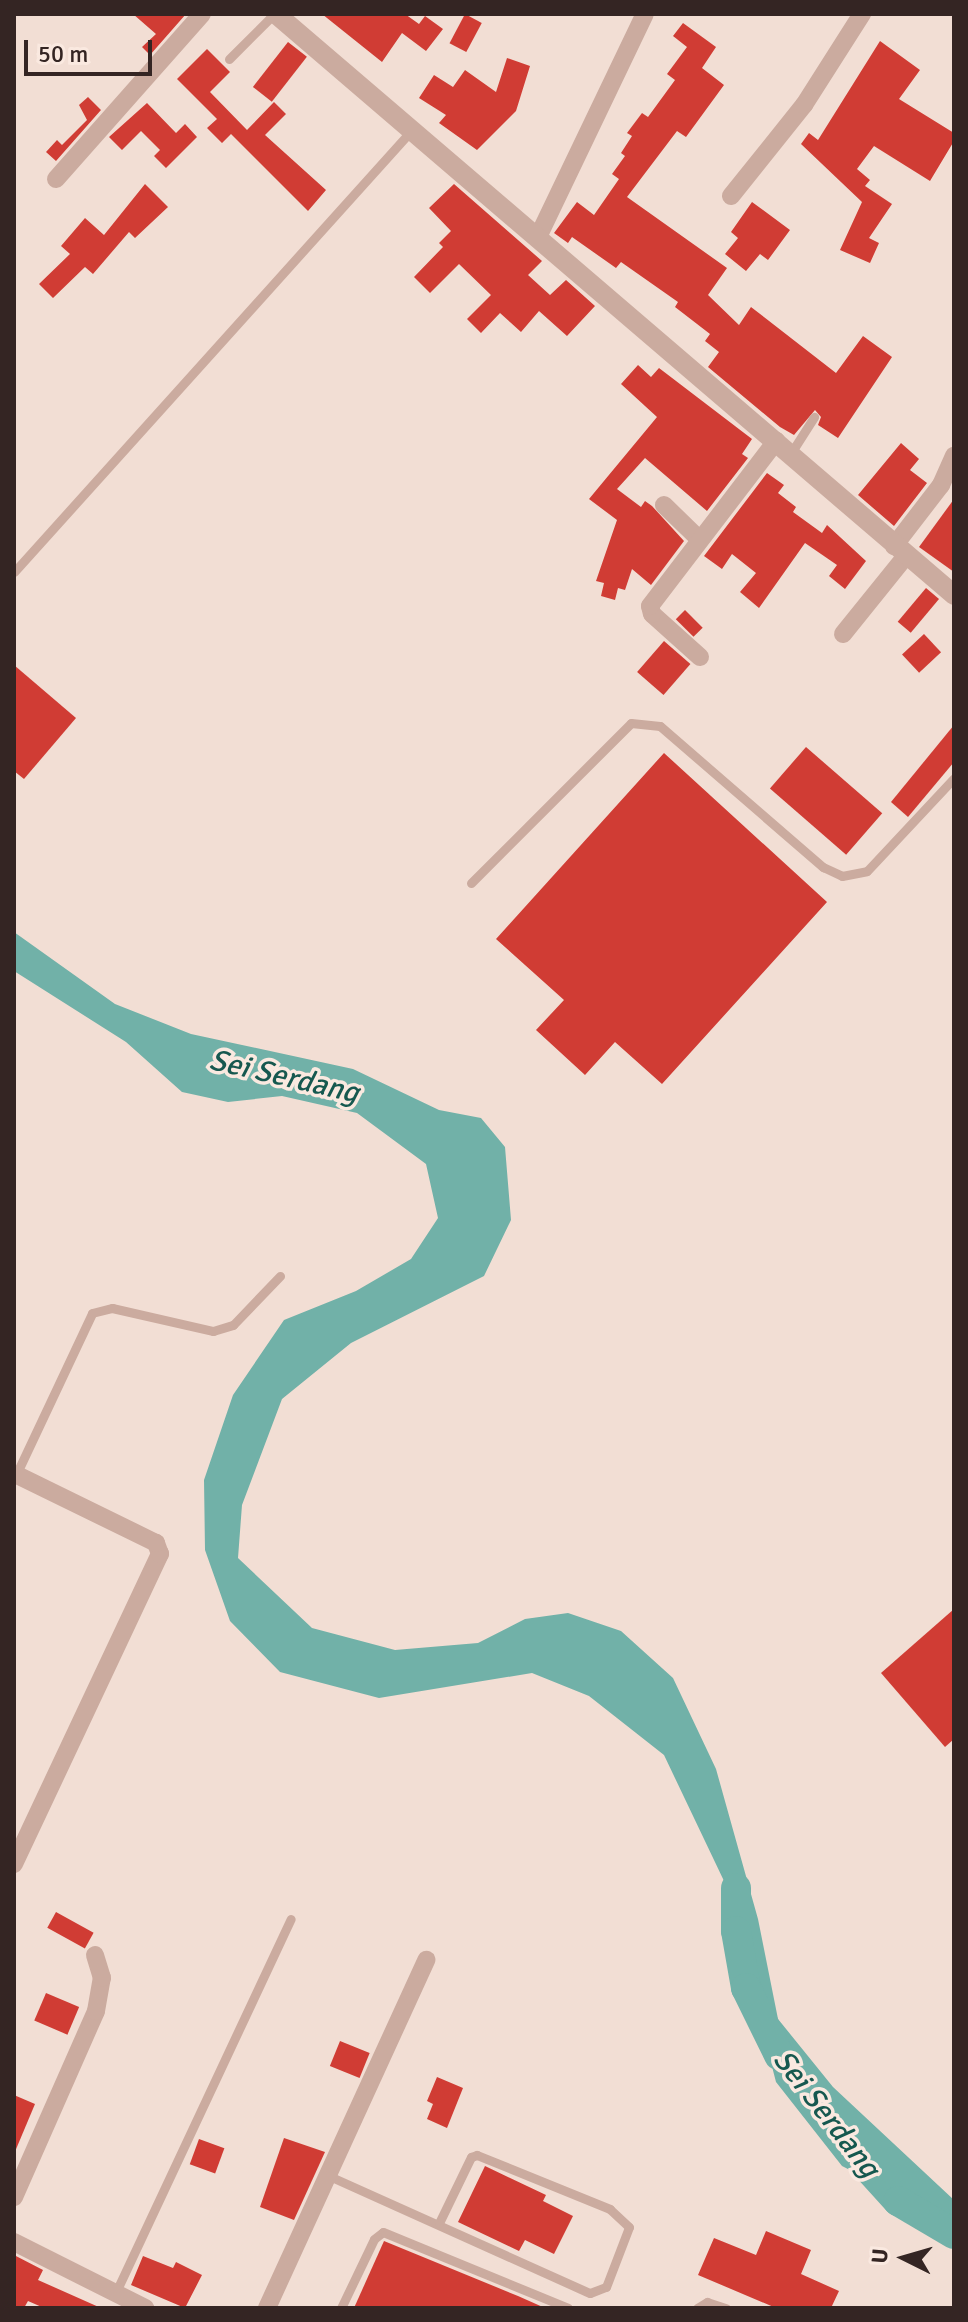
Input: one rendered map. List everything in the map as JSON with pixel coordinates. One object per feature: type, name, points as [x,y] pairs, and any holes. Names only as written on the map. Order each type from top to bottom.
[{"type":"street","points":[[56,179],[202,14]]},
{"type":"street","points":[[275,14],[954,595]]},
{"type":"street","points":[[538,237],[645,14]]},
{"type":"street","points":[[731,196],[804,105],[862,14]]},
{"type":"street","points":[[700,657],[650,609],[699,539],[784,447]]},
{"type":"street","points":[[843,634],[900,551],[941,485],[954,456]]},
{"type":"street","points":[[664,505],[699,539]]},
{"type":"street","points":[[14,1864],[160,1554],[156,1543],[15,1477]]},
{"type":"street","points":[[14,2197],[96,2011],[102,1978],[95,1955]]},
{"type":"street","points":[[267,2308],[426,1960]]},
{"type":"street","points":[[14,2242],[145,2308]]},
{"type":"lane","points":[[229,59],[275,14]]},
{"type":"lane","points":[[14,572],[411,131]]},
{"type":"lane","points":[[784,447],[814,417]]},
{"type":"lane","points":[[471,883],[631,723],[660,726],[823,867],[842,876],[867,871],[954,778]]},
{"type":"lane","points":[[15,1477],[92,1313],[112,1308],[213,1331],[233,1325],[280,1276]]},
{"type":"lane","points":[[115,2294],[291,1919]]},
{"type":"lane","points":[[327,2175],[595,2293],[606,2287],[629,2233],[628,2222],[610,2209],[477,2155],[471,2157],[439,2223]]},
{"type":"lane","points":[[341,2308],[374,2239],[383,2232],[568,2308]]},
{"type":"lane","points":[[697,2308],[707,2302],[726,2308]]},
{"type":"water","points":[[14,932],[115,1004],[191,1034],[353,1069],[439,1110],[481,1118],[505,1147],[511,1220],[484,1276],[351,1343],[282,1399],[242,1505],[238,1558],[312,1628],[395,1650],[478,1643],[525,1619],[568,1613],[621,1631],[673,1678],[716,1769],[758,1919],[778,2019],[833,2087],[954,2200],[954,2241],[905,2198],[842,2166],[776,2082],[724,1881],[664,1755],[589,1696],[532,1673],[379,1698],[280,1672],[230,1621],[205,1550],[204,1480],[233,1395],[284,1320],[356,1291],[411,1259],[438,1218],[426,1164],[357,1113],[282,1096],[228,1102],[182,1092],[126,1042],[14,971]]},
{"type":"building","points":[[133,14],[186,14],[150,55],[142,47],[156,34]]},
{"type":"building","points":[[322,14],[405,14],[419,24],[425,16],[443,29],[426,51],[402,33],[382,62]]},
{"type":"building","points":[[465,14],[482,23],[466,52],[450,43]]},
{"type":"building","points":[[683,23],[716,47],[702,68],[724,85],[686,137],[677,131],[627,197],[727,268],[708,295],[739,325],[751,307],[836,373],[863,336],[892,357],[838,438],[818,425],[821,417],[815,410],[794,435],[780,427],[708,367],[719,352],[705,341],[710,334],[675,307],[678,302],[621,262],[616,268],[572,237],[568,243],[554,233],[577,202],[594,215],[619,179],[612,174],[625,156],[621,153],[632,136],[627,133],[642,113],[648,117],[675,80],[667,74],[687,47],[673,36]]},
{"type":"building","points":[[880,41],[920,70],[899,99],[954,133],[954,141],[930,181],[874,146],[857,169],[870,180],[865,186],[892,204],[869,238],[879,243],[870,263],[840,250],[862,202],[801,144],[809,133],[818,140]]},
{"type":"building","points":[[288,42],[307,57],[272,102],[253,87]]},
{"type":"building","points":[[207,49],[230,72],[210,92],[247,130],[274,102],[286,114],[265,135],[326,190],[308,211],[231,134],[222,143],[207,128],[217,119],[177,79]]},
{"type":"building","points":[[507,58],[530,66],[516,111],[477,150],[439,123],[446,115],[419,98],[434,75],[453,87],[465,70],[496,92]]},
{"type":"building","points":[[88,97],[101,110],[56,161],[46,152],[57,140],[62,145],[87,120],[79,105]]},
{"type":"building","points":[[147,103],[176,133],[185,124],[197,137],[166,168],[154,156],[160,150],[141,131],[122,150],[109,137]]},
{"type":"building","points":[[145,184],[168,207],[135,238],[129,232],[93,274],[85,267],[53,298],[39,284],[70,254],[61,246],[85,218],[104,235]]},
{"type":"building","points":[[454,184],[542,261],[528,275],[550,295],[566,280],[595,306],[567,336],[539,311],[521,332],[500,313],[481,333],[467,319],[491,295],[459,264],[430,293],[414,277],[443,247],[439,243],[451,231],[429,208]]},
{"type":"building","points":[[752,202],[790,230],[768,260],[760,254],[746,271],[725,254],[738,238],[731,232]]},
{"type":"building","points":[[638,365],[651,377],[659,368],[752,439],[742,454],[748,458],[707,511],[645,458],[617,489],[641,507],[645,501],[652,506],[684,541],[651,585],[632,569],[625,590],[618,588],[615,600],[601,596],[604,583],[596,581],[617,520],[589,499],[657,417],[621,384]]},
{"type":"building","points":[[901,443],[919,459],[910,470],[927,483],[894,526],[858,495]]},
{"type":"building","points":[[767,473],[784,485],[778,493],[796,507],[793,512],[822,533],[827,525],[866,561],[845,589],[829,576],[837,565],[805,543],[759,608],[740,592],[756,573],[732,554],[722,569],[704,556]]},
{"type":"building","points":[[954,499],[954,572],[919,547]]},
{"type":"building","points":[[926,588],[939,599],[911,633],[898,622]]},
{"type":"building","points":[[685,610],[703,628],[693,637],[676,619]]},
{"type":"building","points":[[924,634],[941,652],[919,673],[902,654]]},
{"type":"building","points":[[664,641],[690,664],[664,695],[637,672]]},
{"type":"building","points":[[14,665],[76,718],[24,779],[14,771]]},
{"type":"building","points":[[954,725],[954,762],[908,817],[891,802]]},
{"type":"building","points":[[806,747],[882,813],[846,855],[770,789]]},
{"type":"building","points":[[664,753],[827,902],[662,1084],[615,1042],[585,1075],[536,1030],[564,1000],[496,939]]},
{"type":"building","points":[[954,1609],[954,1739],[945,1747],[881,1673]]},
{"type":"building","points":[[56,1912],[94,1933],[85,1949],[47,1928]]},
{"type":"building","points":[[46,1993],[79,2007],[67,2035],[34,2021]]},
{"type":"building","points":[[340,2041],[370,2053],[360,2078],[330,2066]]},
{"type":"building","points":[[437,2077],[463,2088],[447,2128],[427,2119],[433,2104],[427,2101]]},
{"type":"building","points":[[14,2095],[35,2104],[14,2154]]},
{"type":"building","points":[[284,2138],[325,2152],[294,2220],[260,2207]]},
{"type":"building","points":[[199,2139],[224,2148],[215,2174],[190,2164]]},
{"type":"building","points":[[485,2166],[546,2195],[543,2201],[573,2216],[554,2254],[525,2240],[519,2251],[458,2222]]},
{"type":"building","points":[[766,2231],[811,2250],[801,2274],[839,2291],[831,2308],[776,2308],[698,2275],[714,2238],[756,2255]]},
{"type":"building","points":[[384,2241],[518,2296],[545,2308],[354,2308]]},
{"type":"building","points":[[14,2255],[43,2270],[38,2280],[101,2308],[44,2308],[28,2301],[24,2308],[14,2308]]},
{"type":"building","points":[[143,2256],[173,2268],[176,2262],[202,2275],[185,2308],[131,2285]]},
{"type":"waterway","name":"Sei Serdang","points":[[736,1888],[736,1931],[746,1988],[779,2055]]},
{"type":"waterway","name":"Sei Serdang","points":[[857,2156],[898,2201],[954,2234]]}]
